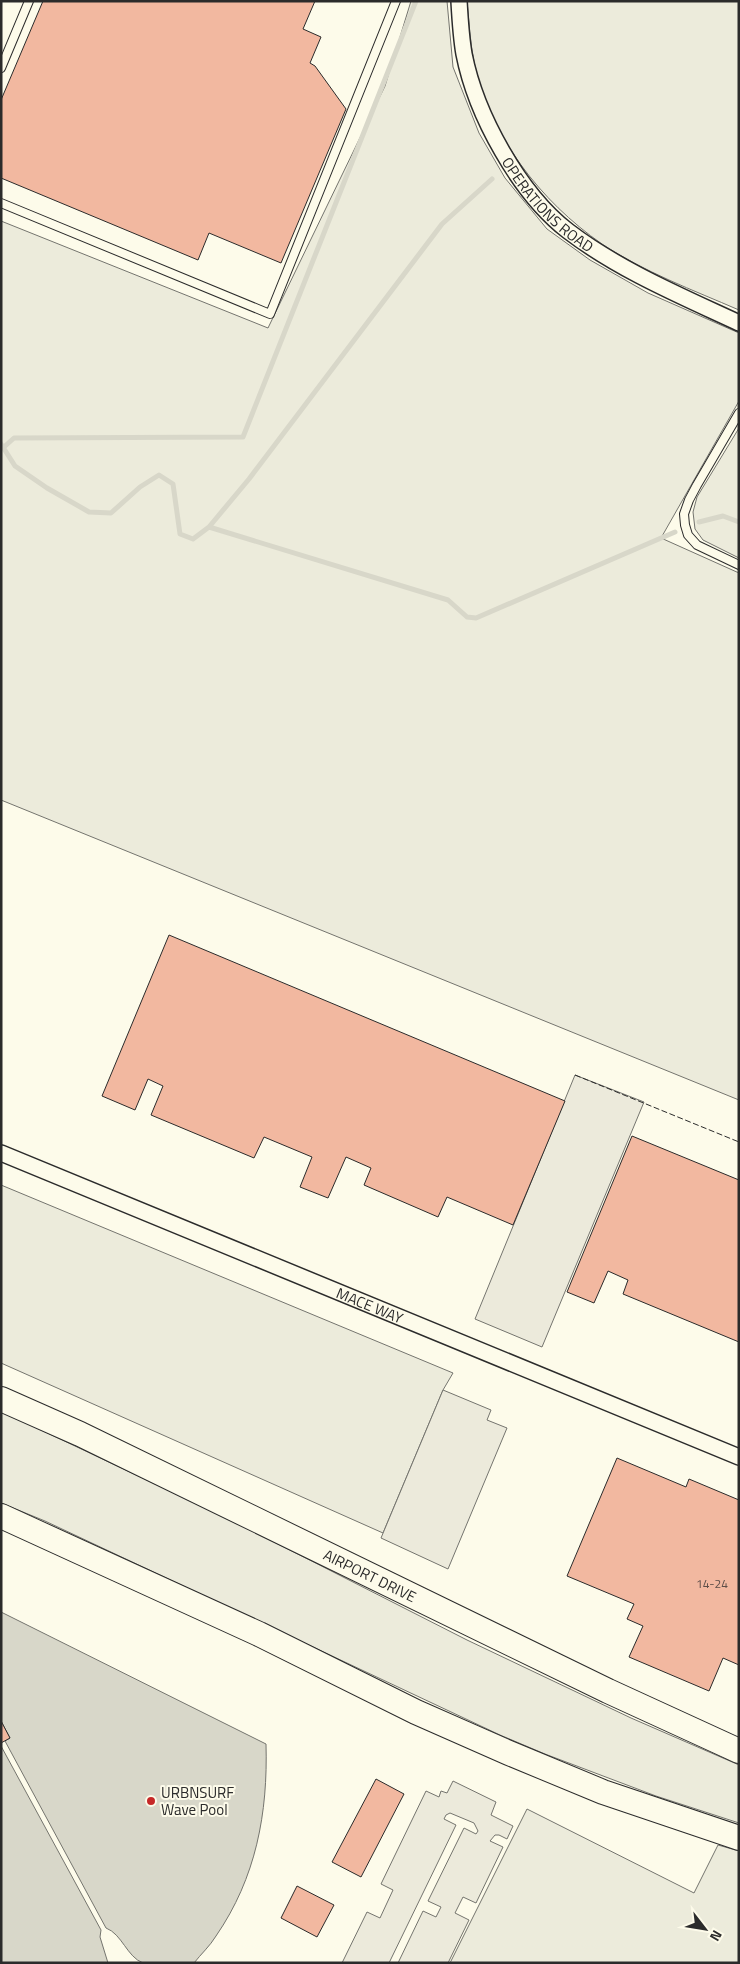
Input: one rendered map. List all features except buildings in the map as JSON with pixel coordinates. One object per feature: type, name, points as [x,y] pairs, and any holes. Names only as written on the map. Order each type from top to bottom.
[{"type":"main road","name":"AIRPORT DRIVE","points":[[1,1399],[80,1434],[608,1690],[739,1750]]},
{"type":"main road","points":[[1,1516],[241,1626],[424,1716],[603,1792],[739,1838]]},
{"type":"street","name":"OPERATIONS ROAD","points":[[459,1],[464,55],[481,111],[503,154],[535,198],[567,230],[613,261],[687,299],[739,322]]},
{"type":"street","name":"MACE WAY","points":[[1,1154],[739,1457]]},
{"type":"lane","points":[[1,68],[29,1]]},
{"type":"lane","points":[[1,203],[270,314],[396,1]]},
{"type":"lane","points":[[739,413],[693,492],[684,514],[688,535],[697,545],[739,565]]},
{"type":"shaded area","points":[[411,1],[447,1],[453,67],[479,133],[505,178],[547,229],[590,260],[648,293],[739,333],[739,401],[661,538],[739,573],[739,1100],[1,800],[1,221],[268,328],[385,86]]},
{"type":"shaded area","points":[[467,1],[739,1],[739,310],[669,280],[618,254],[579,227],[538,187],[505,141],[492,116],[474,62]]},
{"type":"shaded area","points":[[739,428],[739,558],[703,540],[695,529],[693,512],[697,497]]},
{"type":"shaded area","points":[[575,1075],[644,1102],[542,1347],[475,1319]]},
{"type":"shaded area","points":[[1,1185],[453,1373],[443,1390],[383,1533],[1,1363]]},
{"type":"shaded area","points":[[443,1390],[491,1410],[487,1420],[507,1428],[448,1569],[381,1538]]},
{"type":"shaded area","points":[[1,1411],[225,1517],[467,1640],[631,1718],[739,1765],[739,1823],[656,1796],[500,1735],[45,1521],[1,1503]]},
{"type":"shaded area","name":"URBNSURF Wave Pool","points":[[1,1612],[266,1744],[265,1795],[262,1820],[250,1868],[230,1914],[214,1940],[194,1963],[143,1963],[133,1956],[112,1931],[106,1928],[5,1741],[10,1738],[1,1721]]},
{"type":"shaded area","points":[[1,1746],[101,1930],[100,1937],[108,1963],[1,1963]]},
{"type":"shaded area","points":[[453,1781],[496,1802],[491,1815],[513,1826],[507,1839],[495,1835],[490,1841],[503,1847],[476,1903],[463,1897],[455,1913],[469,1920],[448,1963],[398,1963],[423,1911],[436,1917],[441,1907],[428,1901],[464,1828],[476,1834],[478,1831],[474,1823],[450,1813],[444,1819],[456,1825],[389,1963],[342,1963],[367,1912],[380,1918],[393,1890],[381,1884],[426,1791],[439,1797],[441,1791],[447,1793]]},
{"type":"shaded area","points":[[527,1809],[694,1893],[718,1845],[739,1851],[739,1963],[450,1963]]},
{"type":"waterway","points":[[4,447],[14,438],[243,437],[416,1]]},
{"type":"waterway","points":[[209,527],[249,479],[442,224],[492,179]]},
{"type":"waterway","points":[[1,444],[15,466],[47,488],[89,512],[111,513],[140,487],[159,475],[173,484],[180,534],[193,539],[209,527],[448,600],[467,617],[476,618],[675,532]]},
{"type":"waterway","points":[[699,522],[723,516],[739,522]]},
{"type":"fence","points":[[575,1075],[739,1142]]},
{"type":"place","name":"URBNSURF Wave Pool","points":[[151,1801]]}]
